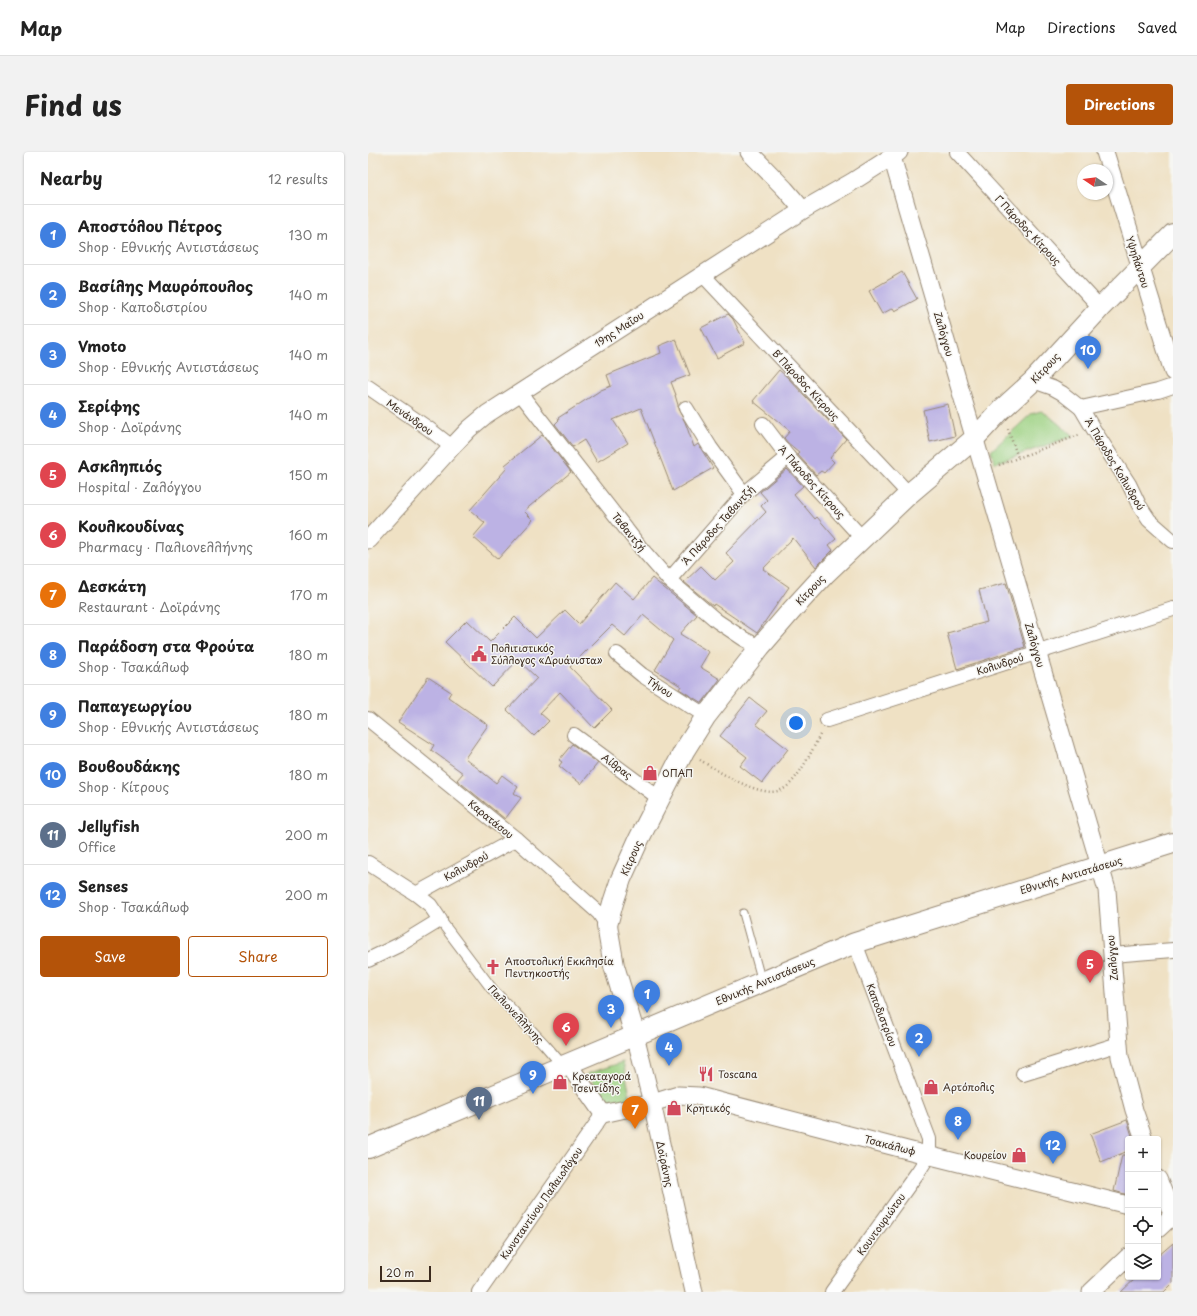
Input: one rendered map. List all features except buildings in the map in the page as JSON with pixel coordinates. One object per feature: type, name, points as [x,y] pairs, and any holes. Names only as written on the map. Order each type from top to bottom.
[{"type":"main road","name":"Κίτρους","points":[[635,1036],[614,966],[607,925],[621,879],[684,751],[706,716],[760,647],[825,574],[909,494],[975,438],[1033,381],[1101,307],[1173,234]]},
{"type":"main road","name":"Εθνικής Αντιστάσεως","points":[[368,1148],[855,943],[1173,843]]},
{"type":"street","points":[[749,152],[785,188],[804,210]]},
{"type":"street","name":"Γ΄ Πάροδος Κίτρους","points":[[957,152],[1101,307]]},
{"type":"street","name":"Υψηλάντου","points":[[1105,152],[1173,372]]},
{"type":"street","name":"19ης Μαΐου","points":[[368,540],[469,429],[487,414],[804,210],[852,182],[895,154]]},
{"type":"street","name":"Ζαλόγγου","points":[[895,154],[984,470],[1100,865],[1106,890],[1120,1058],[1134,1110],[1143,1136]]},
{"type":"street","name":"Β΄ Πάροδος Κίτρους","points":[[703,275],[909,494]]},
{"type":"street","name":"Α΄ Πάροδος Κολινδρού","points":[[1033,381],[1062,393],[1081,408],[1129,484],[1139,505],[1149,520],[1173,541]]},
{"type":"street","points":[[1081,408],[1158,391],[1173,386]]},
{"type":"street","name":"Μενάνδρου","points":[[368,387],[429,429],[452,447]]},
{"type":"street","name":"Ταβαντζή","points":[[520,393],[640,546],[669,580],[717,620],[744,639],[760,647]]},
{"type":"street","points":[[686,408],[710,447],[744,494]]},
{"type":"street","name":"Α΄ Πάροδος Κίτρους","points":[[763,424],[788,457],[863,539]]},
{"type":"street","name":"Α΄ Πάροδος Ταβαντζή","points":[[669,580],[744,494],[788,457]]},
{"type":"street","name":"Κολινδρού","points":[[827,720],[1037,651],[1173,609]]},
{"type":"street","name":"Τήνου","points":[[617,654],[642,675],[706,716]]},
{"type":"street","name":"Καρατάσου","points":[[368,719],[516,839],[599,913],[607,925]]},
{"type":"street","name":"Αίθρας","points":[[574,736],[660,798]]},
{"type":"street","name":"Κολινδρού","points":[[416,894],[516,839]]},
{"type":"street","name":"Παλιονελλήνης","points":[[368,863],[416,894],[430,905],[492,989],[565,1065]]},
{"type":"street","points":[[368,960],[398,945],[440,920]]},
{"type":"street","name":"Καποδιστρίου","points":[[855,943],[929,1139],[929,1155]]},
{"type":"street","points":[[1112,955],[1173,950]]},
{"type":"street","name":"Δοϊράνης","points":[[635,1036],[652,1103],[694,1292]]},
{"type":"street","points":[[1023,1074],[1119,1044]]},
{"type":"street","points":[[565,1065],[603,1114]]},
{"type":"street","name":"Τσακάλωφ","points":[[603,1114],[678,1096],[699,1096],[1125,1203]]},
{"type":"street","name":"Κωνσταντίνου Παλαιολόγου","points":[[478,1292],[603,1114]]},
{"type":"street","name":"Κουντουριώτου","points":[[832,1292],[915,1178],[929,1155]]},
{"type":"street","points":[[1161,1205],[1173,1216],[1161,1226]]},
{"type":"street","points":[[1092,1292],[1125,1260]]},
{"type":"lane","points":[[744,913],[762,982]]},
{"type":"path","points":[[1002,410],[1018,458]]},
{"type":"path","points":[[984,470],[1094,430]]},
{"type":"path","points":[[684,751],[740,783],[768,791],[781,790],[787,786],[810,755],[827,720]]},
{"type":"green space","points":[[1041,411],[1073,436],[995,463],[991,451],[1031,414]]},
{"type":"green space","points":[[623,1062],[631,1100],[612,1105],[587,1074]]},
{"type":"place","name":"Βουβουδάκης","points":[[1088,369]]},
{"type":"place","name":"Πολιτιστικός Σύλλογος «Δρυάνιστα»","points":[[479,654]]},
{"type":"place","name":"ΟΠΑΠ","points":[[650,773]]},
{"type":"place","name":"Αποστολική Εκκλησία Πεντηκοστής","points":[[493,967]]},
{"type":"place","name":"Ασκληπιός","points":[[1090,983]]},
{"type":"place","name":"Αποστόλου Πέτρος","points":[[647,1013]]},
{"type":"place","name":"Vmoto","points":[[611,1028]]},
{"type":"place","name":"Κουλκουδίνας","points":[[566,1046]]},
{"type":"place","name":"Βασίλης Μαυρόπουλος","points":[[919,1057]]},
{"type":"place","name":"Σερίφης","points":[[669,1066]]},
{"type":"place","name":"Toscana","points":[[706,1074]]},
{"type":"place","name":"Κρεαταγορά Τσεντίδης","points":[[560,1082]]},
{"type":"place","name":"Αρτόπολις","points":[[931,1087]]},
{"type":"place","name":"Παπαγεωργίου","points":[[533,1094]]},
{"type":"place","name":"Κρητικός","points":[[674,1108]]},
{"type":"place","name":"Jellyfish","points":[[479,1120]]},
{"type":"place","name":"Δεσκάτη","points":[[635,1129]]},
{"type":"place","name":"Παράδοση στα Φρούτα","points":[[958,1140]]},
{"type":"place","name":"Κουρείον","points":[[1019,1155]]},
{"type":"place","name":"Senses","points":[[1053,1164]]}]
